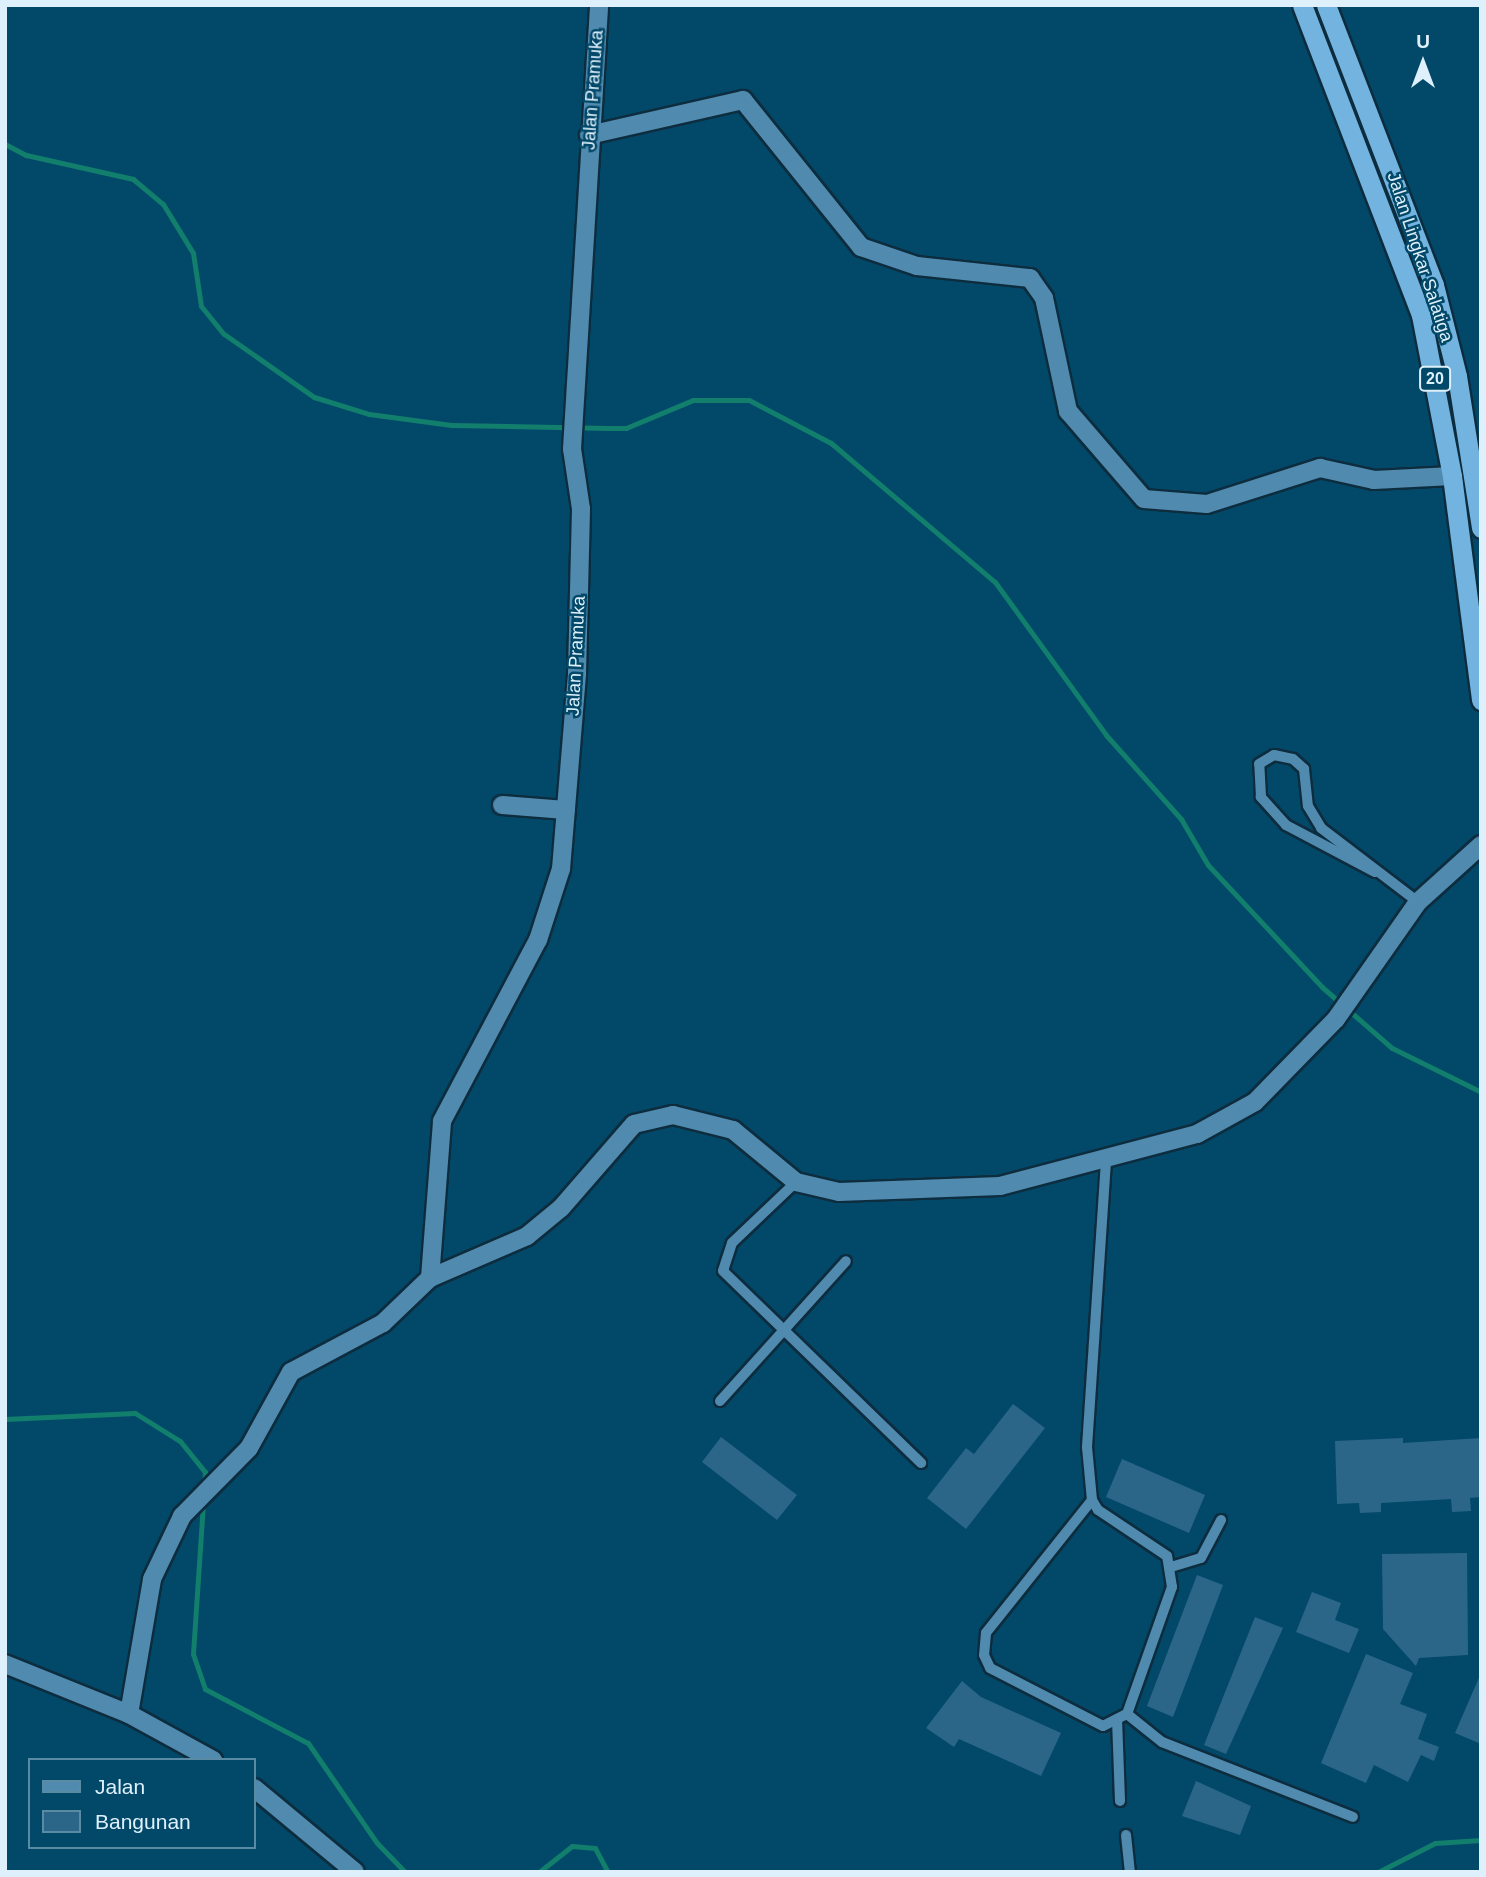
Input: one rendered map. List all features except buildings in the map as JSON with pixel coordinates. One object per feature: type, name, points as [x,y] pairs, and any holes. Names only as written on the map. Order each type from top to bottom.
[{"type":"highway","name":"Jalan Lingkar Salatiga","points":[[1303,5],[1421,315],[1452,476],[1481,700]]},
{"type":"highway","name":"Jalan Lingkar Salatiga","points":[[1326,5],[1434,285],[1478,487],[1481,527]]},
{"type":"street","name":"Jalan Pramuka","points":[[430,1278],[442,1121],[538,940],[561,869],[581,509],[572,449],[599,5]]},
{"type":"street","points":[[589,135],[743,100],[793,171],[861,247],[917,266],[1030,278],[1044,298],[1068,411],[1144,499],[1207,504],[1320,468],[1374,480],[1452,476]]},
{"type":"street","points":[[502,804],[566,810]]},
{"type":"street","points":[[130,1714],[152,1579],[182,1516],[249,1448],[291,1372],[383,1323],[430,1278],[527,1236],[561,1208],[607,1149],[651,1117],[673,1115],[733,1130],[796,1182],[839,1192],[987,1186],[1106,1162],[1236,1116],[1336,1019],[1418,902],[1481,845]]},
{"type":"street","points":[[5,1664],[130,1714],[209,1758]]},
{"type":"street","points":[[256,1790],[355,1872]]},
{"type":"lane","points":[[1375,872],[1286,825],[1261,797],[1259,764],[1274,755],[1293,758],[1304,769],[1311,816],[1375,872],[1418,902]]},
{"type":"lane","points":[[1092,1500],[986,1633],[984,1655],[990,1668],[1059,1708],[1102,1726],[1127,1714],[1172,1587],[1171,1567],[1167,1556],[1098,1510],[1092,1500],[1087,1447],[1106,1162]]},
{"type":"lane","points":[[796,1182],[732,1243],[723,1261],[728,1282],[921,1463]]},
{"type":"lane","points":[[720,1401],[846,1261]]},
{"type":"lane","points":[[1171,1567],[1201,1558],[1221,1520]]},
{"type":"lane","points":[[1127,1714],[1162,1742],[1353,1817]]},
{"type":"lane","points":[[1116,1719],[1120,1801]]},
{"type":"lane","points":[[1126,1835],[1130,1872]]},
{"type":"waterway","points":[[5,144],[26,155],[133,179],[163,204],[193,253],[201,306],[224,334],[314,397],[369,414],[451,425],[608,428],[626,428],[693,400],[749,400],[831,443],[995,582],[1106,735],[1181,819],[1208,865],[1322,987],[1392,1048],[1481,1092]]},
{"type":"waterway","points":[[5,1419],[135,1413],[180,1441],[205,1472],[204,1486]]},
{"type":"waterway","points":[[203,1503],[193,1654],[205,1689],[308,1743],[377,1843],[405,1872]]},
{"type":"waterway","points":[[1378,1872],[1435,1843],[1481,1840]]},
{"type":"waterway","points":[[539,1872],[572,1846],[595,1848],[608,1872]]},
{"type":"waterway","points":[[866,1872],[892,1872]]}]
